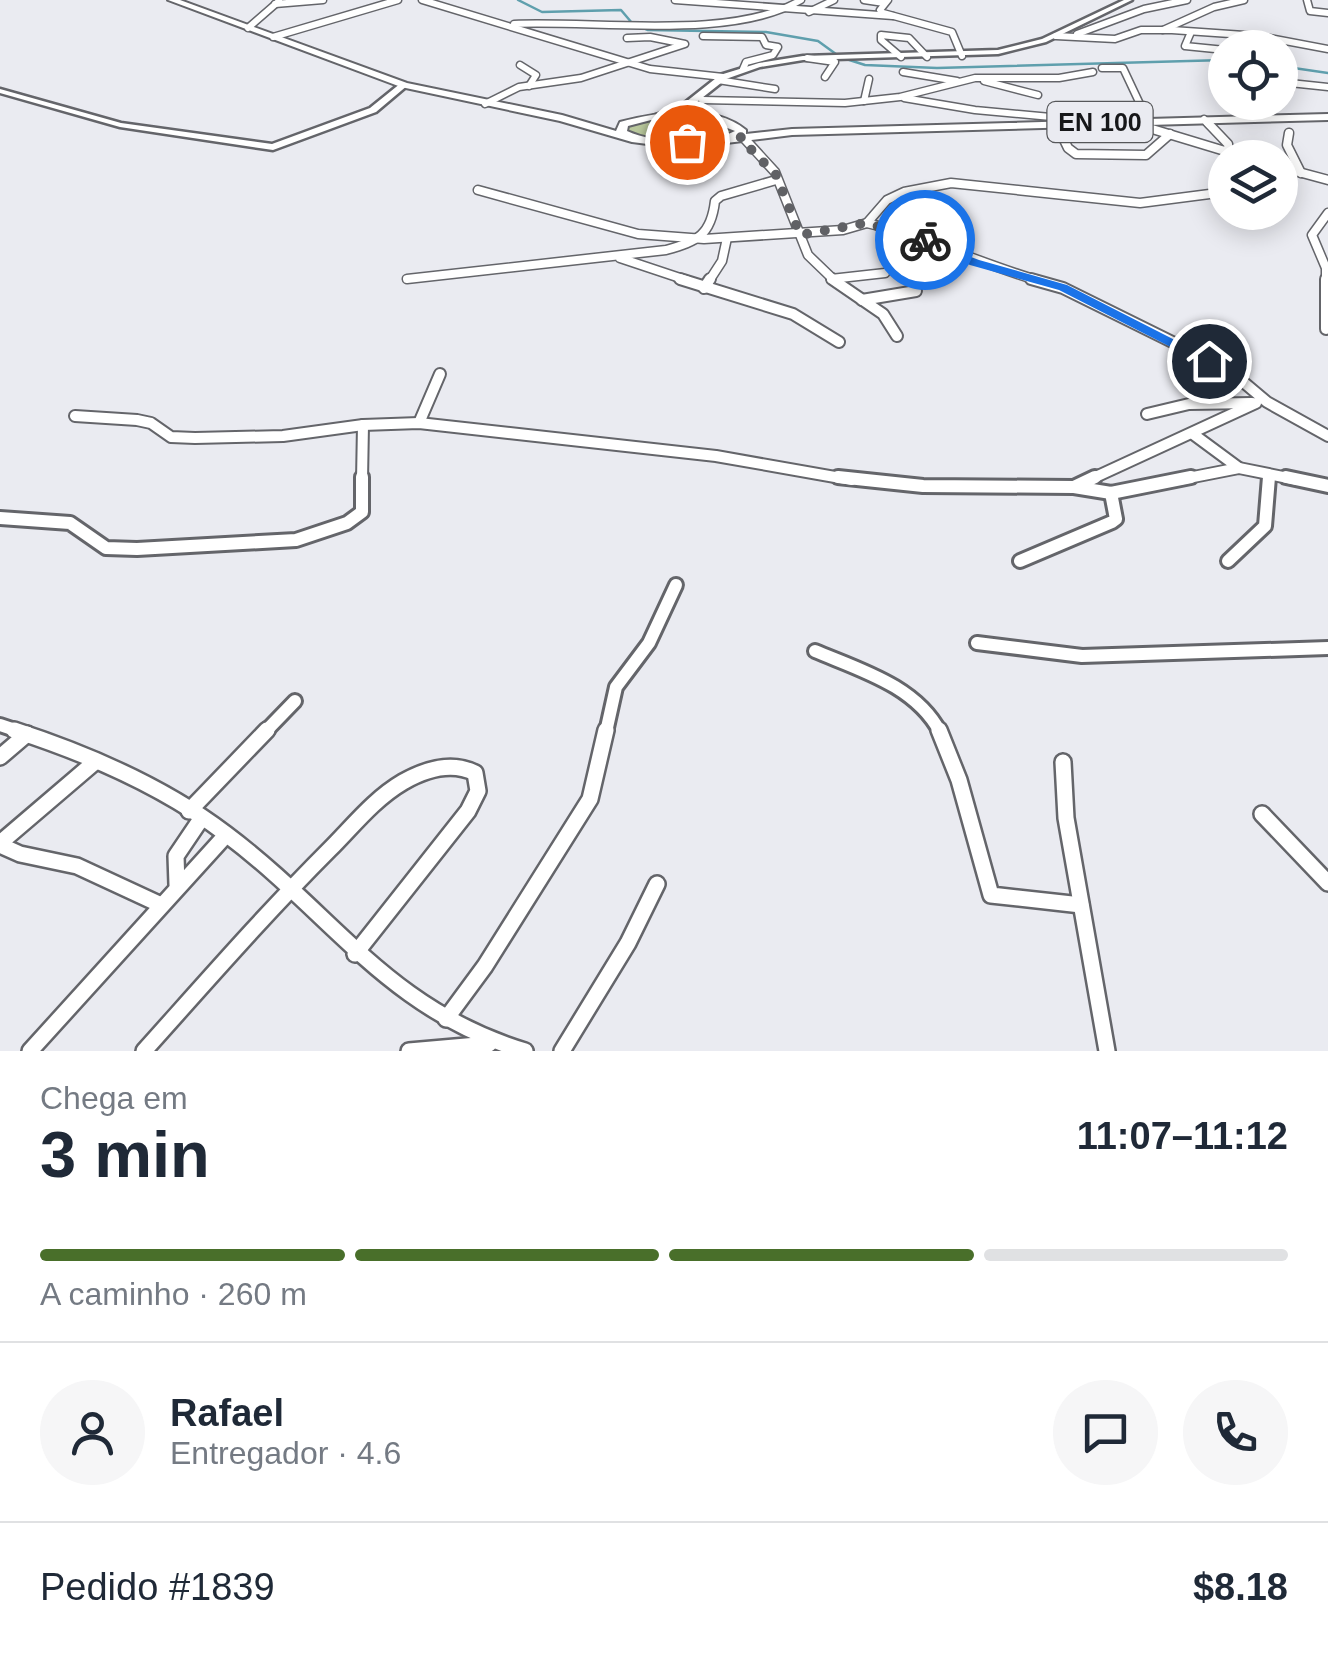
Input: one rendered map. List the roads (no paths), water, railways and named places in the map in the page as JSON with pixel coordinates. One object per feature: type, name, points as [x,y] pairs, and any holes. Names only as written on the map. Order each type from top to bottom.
[{"type":"main road","name":"EN 100","points":[[172,0],[404,85],[485,104],[587,118],[871,130]]},
{"type":"main road","name":"EN 100","points":[[509,108],[632,138],[670,142],[871,130],[1327,118]]},
{"type":"main road","points":[[632,138],[620,128],[645,118]]},
{"type":"main road","points":[[726,122],[742,132],[729,139]]},
{"type":"street","points":[[248,28],[277,2],[324,0]]},
{"type":"street","points":[[273,37],[398,0]]},
{"type":"street","points":[[422,0],[659,71],[774,89]]},
{"type":"street","points":[[676,0],[893,16]]},
{"type":"street","points":[[766,8],[772,0]]},
{"type":"street","points":[[505,26],[547,20],[588,24],[751,18],[790,10],[801,0]]},
{"type":"street","points":[[809,12],[834,0]]},
{"type":"street","points":[[864,0],[886,2]]},
{"type":"street","points":[[645,118],[685,107],[720,78],[743,69],[804,58],[962,56],[1022,48],[1129,0]]},
{"type":"street","points":[[1073,36],[1144,9],[1188,0]]},
{"type":"street","points":[[1163,30],[1214,7],[1244,0]]},
{"type":"street","points":[[1307,0],[1310,11],[1328,13]]},
{"type":"street","points":[[886,2],[880,10],[952,32],[962,56]]},
{"type":"street","points":[[706,20],[721,4]]},
{"type":"street","points":[[1056,36],[1115,39],[1141,30],[1208,33]]},
{"type":"street","points":[[1192,32],[1185,46],[1208,48]]},
{"type":"street","points":[[901,57],[881,40],[881,35],[909,38],[927,57]]},
{"type":"street","points":[[485,104],[529,86],[561,84],[686,44],[650,36],[626,38]]},
{"type":"street","points":[[703,36],[759,36],[766,45],[778,47],[773,55],[743,64],[743,69]]},
{"type":"street","points":[[1298,44],[1328,49]]},
{"type":"street","points":[[804,58],[835,62],[825,76]]},
{"type":"street","points":[[520,66],[536,76],[529,86]]},
{"type":"street","points":[[1102,68],[1122,68],[1148,120]]},
{"type":"street","points":[[903,72],[957,81]]},
{"type":"street","points":[[702,100],[804,104],[864,101],[900,97],[975,78],[1059,78],[1093,72]]},
{"type":"street","points":[[864,101],[868,78]]},
{"type":"street","points":[[975,78],[1038,95]]},
{"type":"street","points":[[1298,82],[1328,87]]},
{"type":"street","points":[[0,92],[120,125],[273,147],[372,110],[404,85]]},
{"type":"street","points":[[706,88],[703,114],[726,122]]},
{"type":"street","points":[[900,97],[975,110],[1125,122],[1208,146]]},
{"type":"street","points":[[1204,119],[1224,140]]},
{"type":"street","points":[[1056,124],[1068,148],[1076,154],[1146,155],[1170,134]]},
{"type":"street","points":[[1289,133],[1287,146],[1302,173]]},
{"type":"street","points":[[744,137],[755,156],[774,170],[814,263],[889,319],[897,336]]},
{"type":"street","points":[[1298,172],[1328,180]]},
{"type":"street","points":[[407,278],[533,263],[620,258],[704,239],[713,227],[716,200],[776,180]]},
{"type":"street","points":[[866,223],[887,200],[922,187],[952,183],[1140,202],[1208,194]]},
{"type":"street","points":[[478,190],[638,234],[704,239],[800,235],[866,223],[908,233],[974,262],[1063,288],[1229,370],[1262,403],[1328,436]]},
{"type":"street","points":[[1326,330],[1326,268],[1312,234],[1328,213]]},
{"type":"street","points":[[704,288],[722,261],[727,238]]},
{"type":"street","points":[[620,258],[804,318],[824,328],[839,342]]},
{"type":"street","points":[[831,279],[885,272]]},
{"type":"street","points":[[862,300],[916,291]]},
{"type":"street","points":[[419,423],[440,374]]},
{"type":"street","points":[[1147,414],[1189,404],[1262,403]]},
{"type":"street","points":[[1074,487],[1262,403]]},
{"type":"street","points":[[76,416],[151,423],[171,437],[282,436],[363,425],[419,423],[716,456],[870,483],[1074,487],[1111,493],[1239,468]]},
{"type":"street","points":[[0,518],[70,523],[106,548],[296,540],[347,523],[362,512],[363,425]]},
{"type":"street","points":[[1193,434],[1239,468],[1328,486]]},
{"type":"street","points":[[1228,561],[1261,536],[1268,524],[1268,475]]},
{"type":"street","points":[[1020,562],[1116,519],[1111,493]]},
{"type":"street","points":[[446,1019],[485,966],[590,799],[616,687],[649,643],[676,585]]},
{"type":"street","points":[[977,643],[1082,656],[1328,648]]},
{"type":"street","points":[[815,651],[909,692],[941,730],[954,756],[991,895],[1081,905]]},
{"type":"street","points":[[177,884],[176,856],[195,815],[295,701]]},
{"type":"street","points":[[0,725],[96,761],[226,834],[355,954],[446,1019],[491,1044],[517,1050]]},
{"type":"street","points":[[0,757],[27,734]]},
{"type":"street","points":[[96,761],[0,844],[20,854],[77,866],[159,904]]},
{"type":"street","points":[[1062,762],[1066,818],[1107,1051]]},
{"type":"street","points":[[144,1051],[289,891],[385,794],[412,776],[452,766],[466,767],[475,773],[478,791],[468,810],[355,954]]},
{"type":"street","points":[[1262,814],[1328,883]]},
{"type":"street","points":[[30,1051],[226,834]]},
{"type":"street","points":[[562,1051],[628,943],[657,884]]},
{"type":"street","points":[[408,1051],[491,1044]]},
{"type":"waterway","points":[[518,0],[542,12],[621,10],[632,23],[648,30],[766,32],[818,41],[840,57],[865,65],[937,68],[1208,60]]},
{"type":"waterway","points":[[1298,69],[1328,73]]}]
